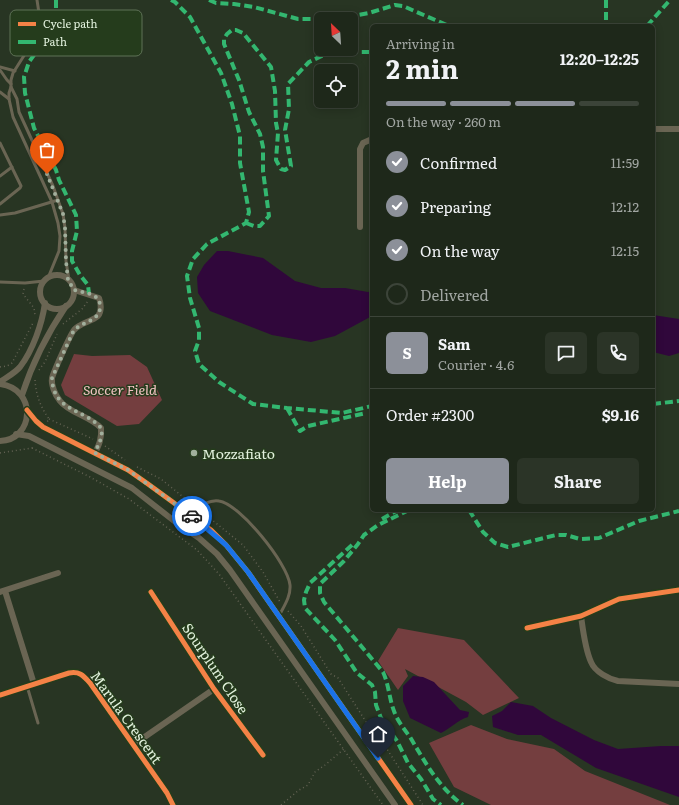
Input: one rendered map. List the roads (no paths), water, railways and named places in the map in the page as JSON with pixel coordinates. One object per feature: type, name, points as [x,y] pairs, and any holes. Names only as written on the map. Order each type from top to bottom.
[{"type":"street","points":[[655,129],[679,129]]},
{"type":"street","points":[[360,227],[360,149],[363,143],[370,140]]},
{"type":"street","points":[[22,395],[29,373],[57,325],[66,306],[74,296],[74,290],[68,280],[58,275],[46,279],[40,291],[40,296],[44,303],[50,308],[56,309],[66,306]]},
{"type":"street","points":[[74,290],[99,298],[100,312],[97,316],[74,329],[55,370],[52,378],[52,384],[55,393],[63,404],[94,421],[101,428],[102,436],[95,453]]},
{"type":"street","points":[[0,383],[15,372],[25,360],[44,303]]},
{"type":"street","points":[[0,383],[15,389],[22,395],[26,403],[27,410],[25,423],[20,432],[12,438],[0,441]]},
{"type":"street","points":[[27,410],[43,427],[128,470],[189,513],[211,530],[226,545],[248,572],[412,805]]},
{"type":"street","points":[[16,434],[29,436],[132,488],[178,524],[199,538],[217,554],[230,570],[395,805]]},
{"type":"street","points":[[34,684],[2,592],[58,572]]},
{"type":"street","points":[[527,628],[581,616],[619,600],[679,590]]},
{"type":"street","name":"Sourplum Close","points":[[151,592],[214,689],[263,755]]},
{"type":"street","points":[[581,616],[591,662],[597,670],[612,680],[679,684]]},
{"type":"street","name":"Marula Crescent","points":[[0,695],[69,673],[79,673],[90,683],[167,793],[173,805]]},
{"type":"street","name":"Sourplum Close","points":[[133,745],[214,689]]},
{"type":"lane","points":[[37,0],[39,10]]},
{"type":"lane","points":[[0,282],[25,283],[46,279],[59,251],[59,229],[52,202],[13,117],[9,99],[12,76],[24,56]]},
{"type":"lane","points":[[0,69],[15,70]]},
{"type":"lane","points":[[0,69],[17,99],[21,117],[63,214],[68,280]]},
{"type":"lane","points":[[0,92],[9,99]]},
{"type":"lane","points":[[0,144],[20,183],[20,188],[0,204]]},
{"type":"lane","points":[[0,176],[12,167]]},
{"type":"lane","points":[[0,215],[15,213],[58,200]]},
{"type":"lane","points":[[189,513],[214,500],[221,501],[233,507],[256,530],[282,565],[290,585],[290,594],[279,616]]},
{"type":"lane","points":[[27,686],[38,723]]},
{"type":"place","name":"Mozzafiato","points":[[194,453]]},
{"type":"park label","name":"Soccer Field","points":[[120,389]]}]
